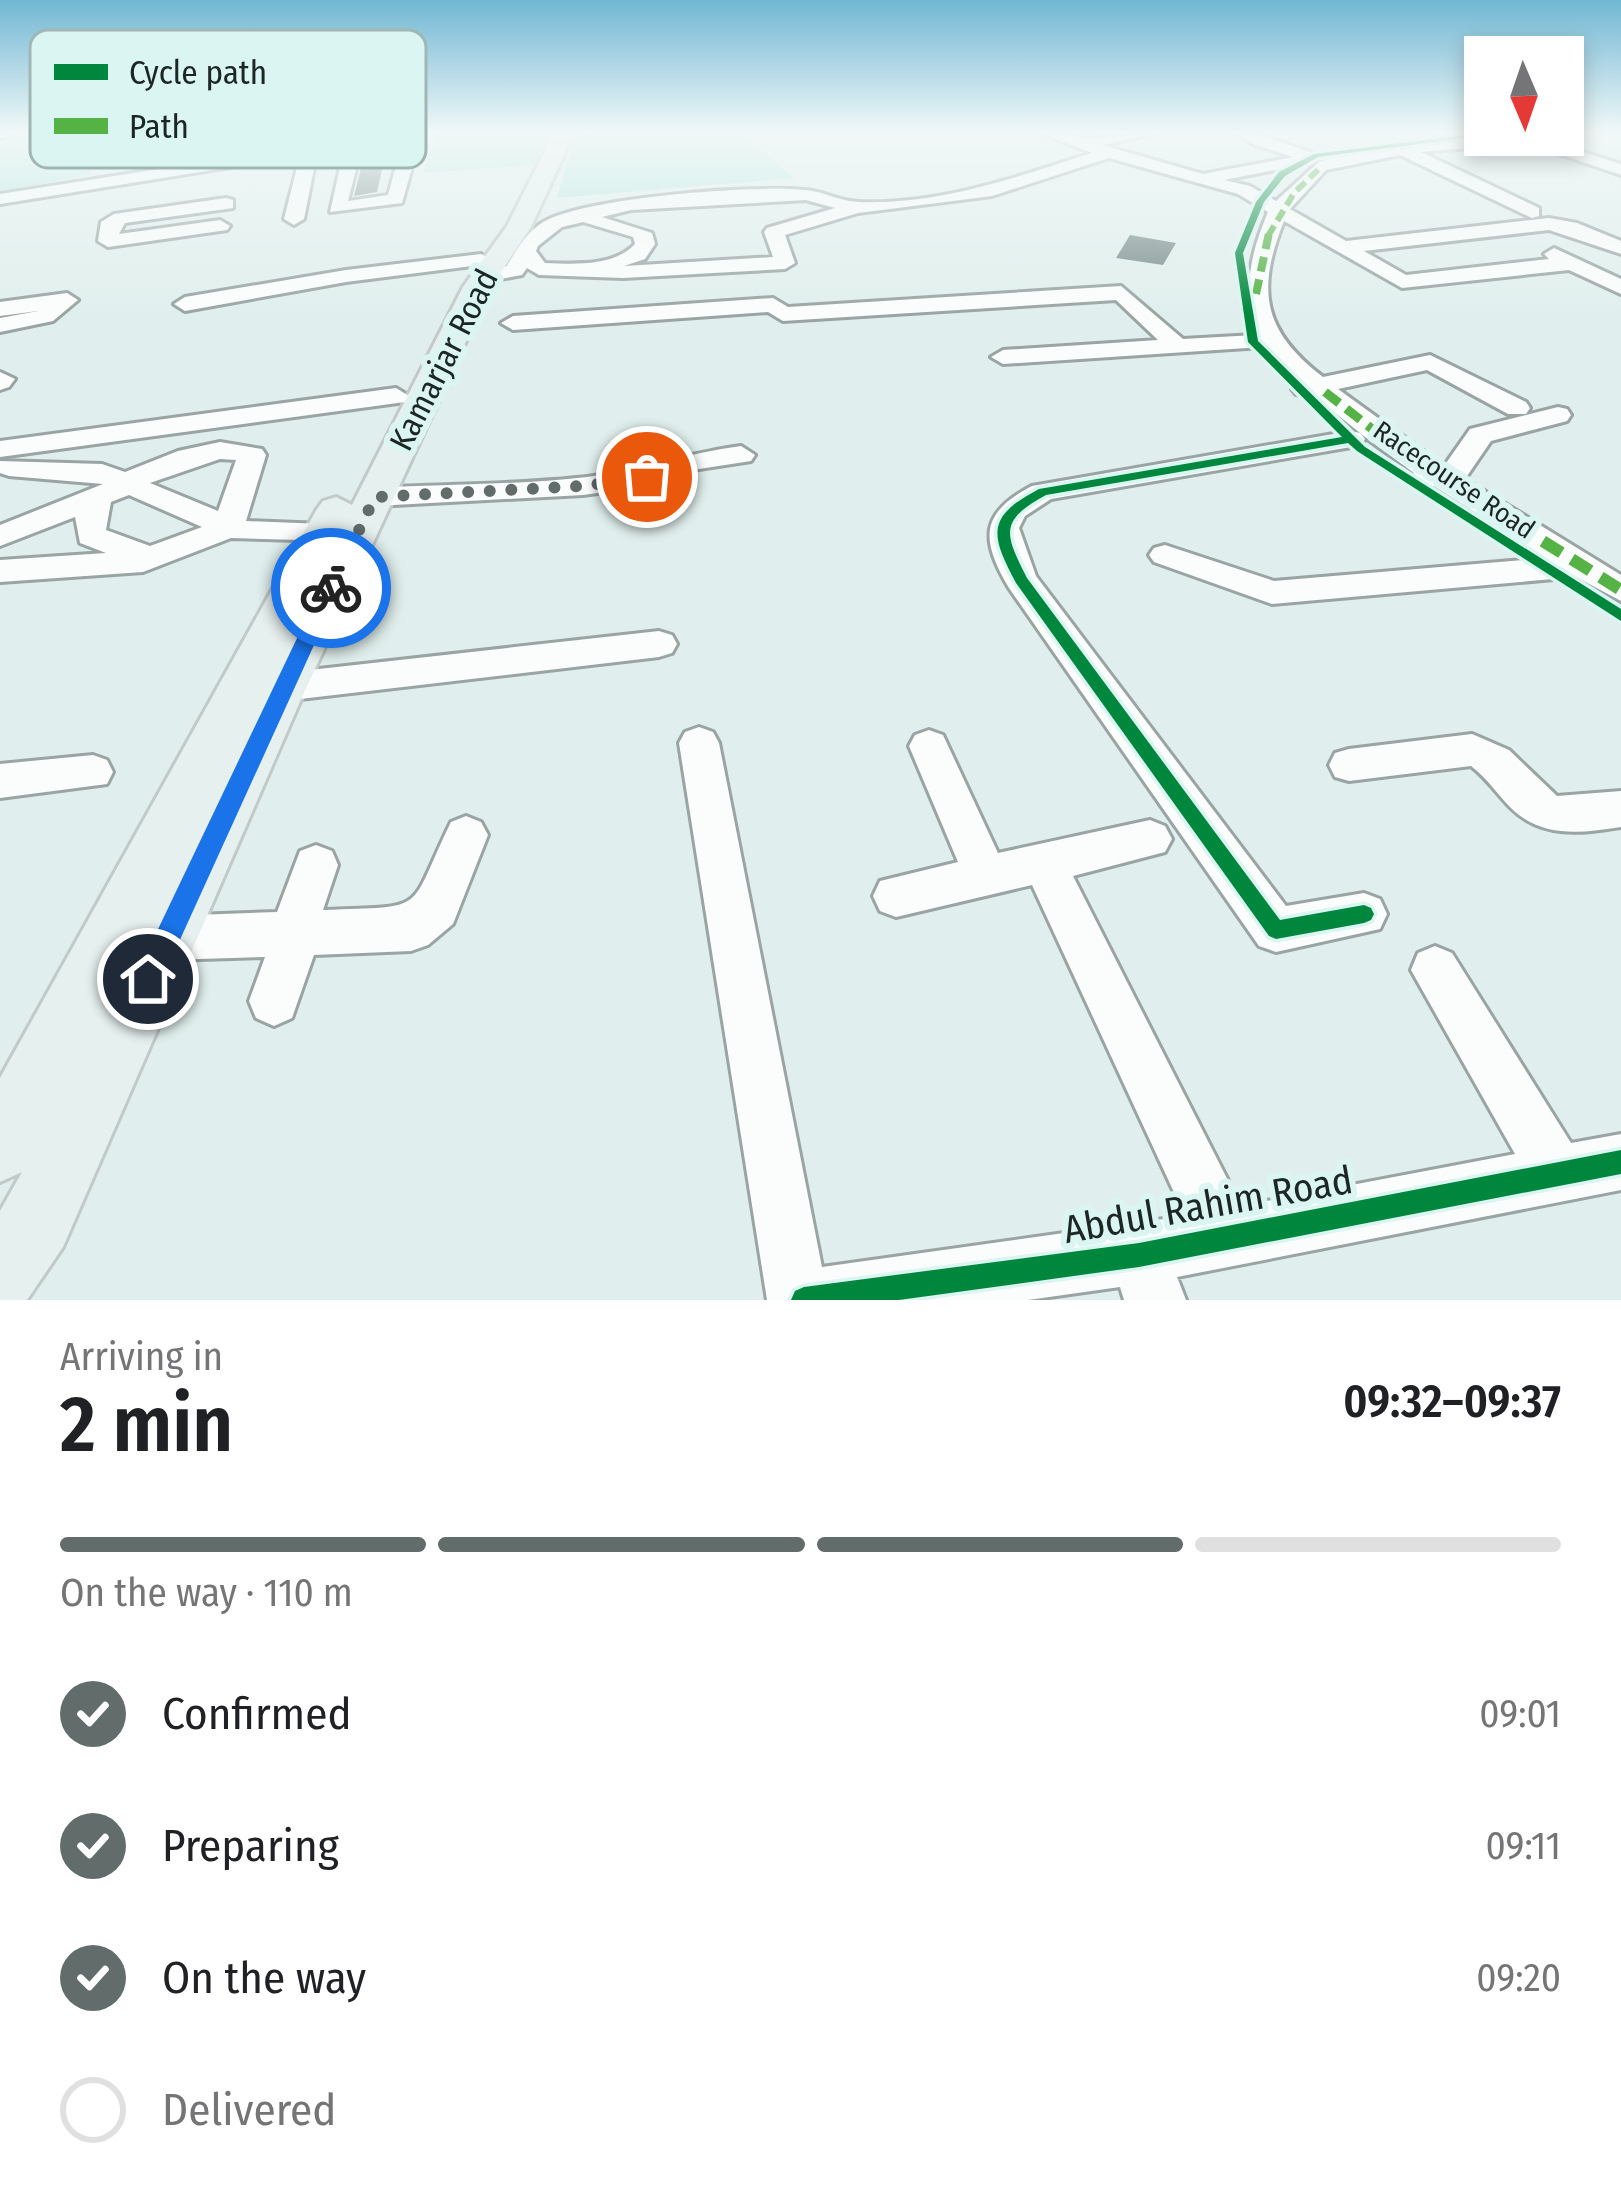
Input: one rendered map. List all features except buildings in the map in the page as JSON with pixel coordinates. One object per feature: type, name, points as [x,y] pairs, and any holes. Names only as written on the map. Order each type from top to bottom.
[{"type":"main road","name":"Kamarjar Road","points":[[0,1274],[37,1221],[283,687],[375,497],[533,194]]},
{"type":"main road","name":"Kamarjar Road","points":[[0,1147],[452,293],[503,254]]},
{"type":"street","points":[[0,199],[30,194]]},
{"type":"street","points":[[122,218],[126,194]]},
{"type":"street","points":[[226,204],[122,218],[111,222],[108,241],[219,229],[229,194]]},
{"type":"street","points":[[294,219],[300,194]]},
{"type":"street","points":[[341,194],[337,208],[396,199],[397,194]]},
{"type":"street","points":[[503,254],[539,269],[577,271],[784,263],[774,232],[856,208],[971,194]]},
{"type":"street","points":[[1257,194],[1402,282],[1573,263]]},
{"type":"street","points":[[1003,357],[1253,342],[1239,253],[1275,194]]},
{"type":"street","points":[[1278,194],[1271,198],[1256,292],[1267,338],[1309,388],[1425,480],[1621,590]]},
{"type":"street","points":[[1503,194],[1532,212]]},
{"type":"street","points":[[185,304],[503,254],[555,224],[631,204],[806,195],[856,208]]},
{"type":"street","points":[[574,219],[623,225],[642,232],[645,244],[638,255],[625,261],[577,271]]},
{"type":"street","points":[[1340,248],[1504,228],[1570,226],[1621,248]]},
{"type":"street","points":[[1504,228],[1621,287]]},
{"type":"street","points":[[512,323],[773,305],[783,314],[1121,292],[1177,346]]},
{"type":"street","points":[[0,309],[67,300],[59,310],[41,318],[0,325]]},
{"type":"street","name":"Racecourse Road","points":[[1253,342],[1309,388],[1351,439],[1425,480],[1540,567],[1621,616]]},
{"type":"street","points":[[1309,388],[1430,362],[1517,409]]},
{"type":"street","points":[[7,461],[396,396]]},
{"type":"street","points":[[1425,480],[1458,472],[1480,435],[1558,415]]},
{"type":"street","points":[[1351,439],[1043,492],[1018,504],[1004,520],[1001,540],[1021,580],[1276,930],[1364,914]]},
{"type":"street","points":[[0,536],[202,453],[253,454],[228,528],[157,558],[0,571]]},
{"type":"street","points":[[375,497],[583,486],[647,477],[680,463],[742,455]]},
{"type":"street","points":[[7,461],[76,469],[228,528],[323,534]]},
{"type":"street","points":[[0,493],[7,461]]},
{"type":"street","points":[[118,488],[89,522],[91,536],[117,549],[157,558]]},
{"type":"street","points":[[1166,555],[1272,593],[1621,561]]},
{"type":"street","points":[[283,687],[659,644]]},
{"type":"street","points":[[699,743],[801,1300]]},
{"type":"street","points":[[929,746],[985,873]]},
{"type":"street","points":[[1349,765],[1472,750],[1488,753],[1547,812],[1621,809]]},
{"type":"street","points":[[0,781],[93,772]]},
{"type":"street","points":[[167,938],[411,929],[437,909],[466,835]]},
{"type":"street","points":[[896,896],[1150,839]]},
{"type":"street","points":[[1043,862],[1226,1238]]},
{"type":"street","points":[[274,1001],[316,866]]},
{"type":"street","points":[[1436,970],[1558,1174]]},
{"type":"street","name":"Abdul Rahim Road","points":[[801,1300],[1147,1277],[1226,1238],[1621,1162]]},
{"type":"shaded area","points":[[558,194],[608,194],[557,198]]},
{"type":"marked path","points":[[1256,294],[1267,238],[1293,194]]},
{"type":"marked path","points":[[1325,392],[1404,454],[1621,590]]},
{"type":"cycle path","points":[[1267,194],[1239,253],[1253,342],[1361,449],[1621,616]]},
{"type":"cycle path","points":[[1351,439],[1043,492],[1007,518],[1004,538],[1021,580],[1276,930],[1364,914]]},
{"type":"cycle path","points":[[804,1300],[1139,1255],[1621,1162]]},
{"type":"way so far","points":[[331,588],[375,497],[583,486],[647,477]]},
{"type":"route","points":[[148,979],[331,588]]}]
